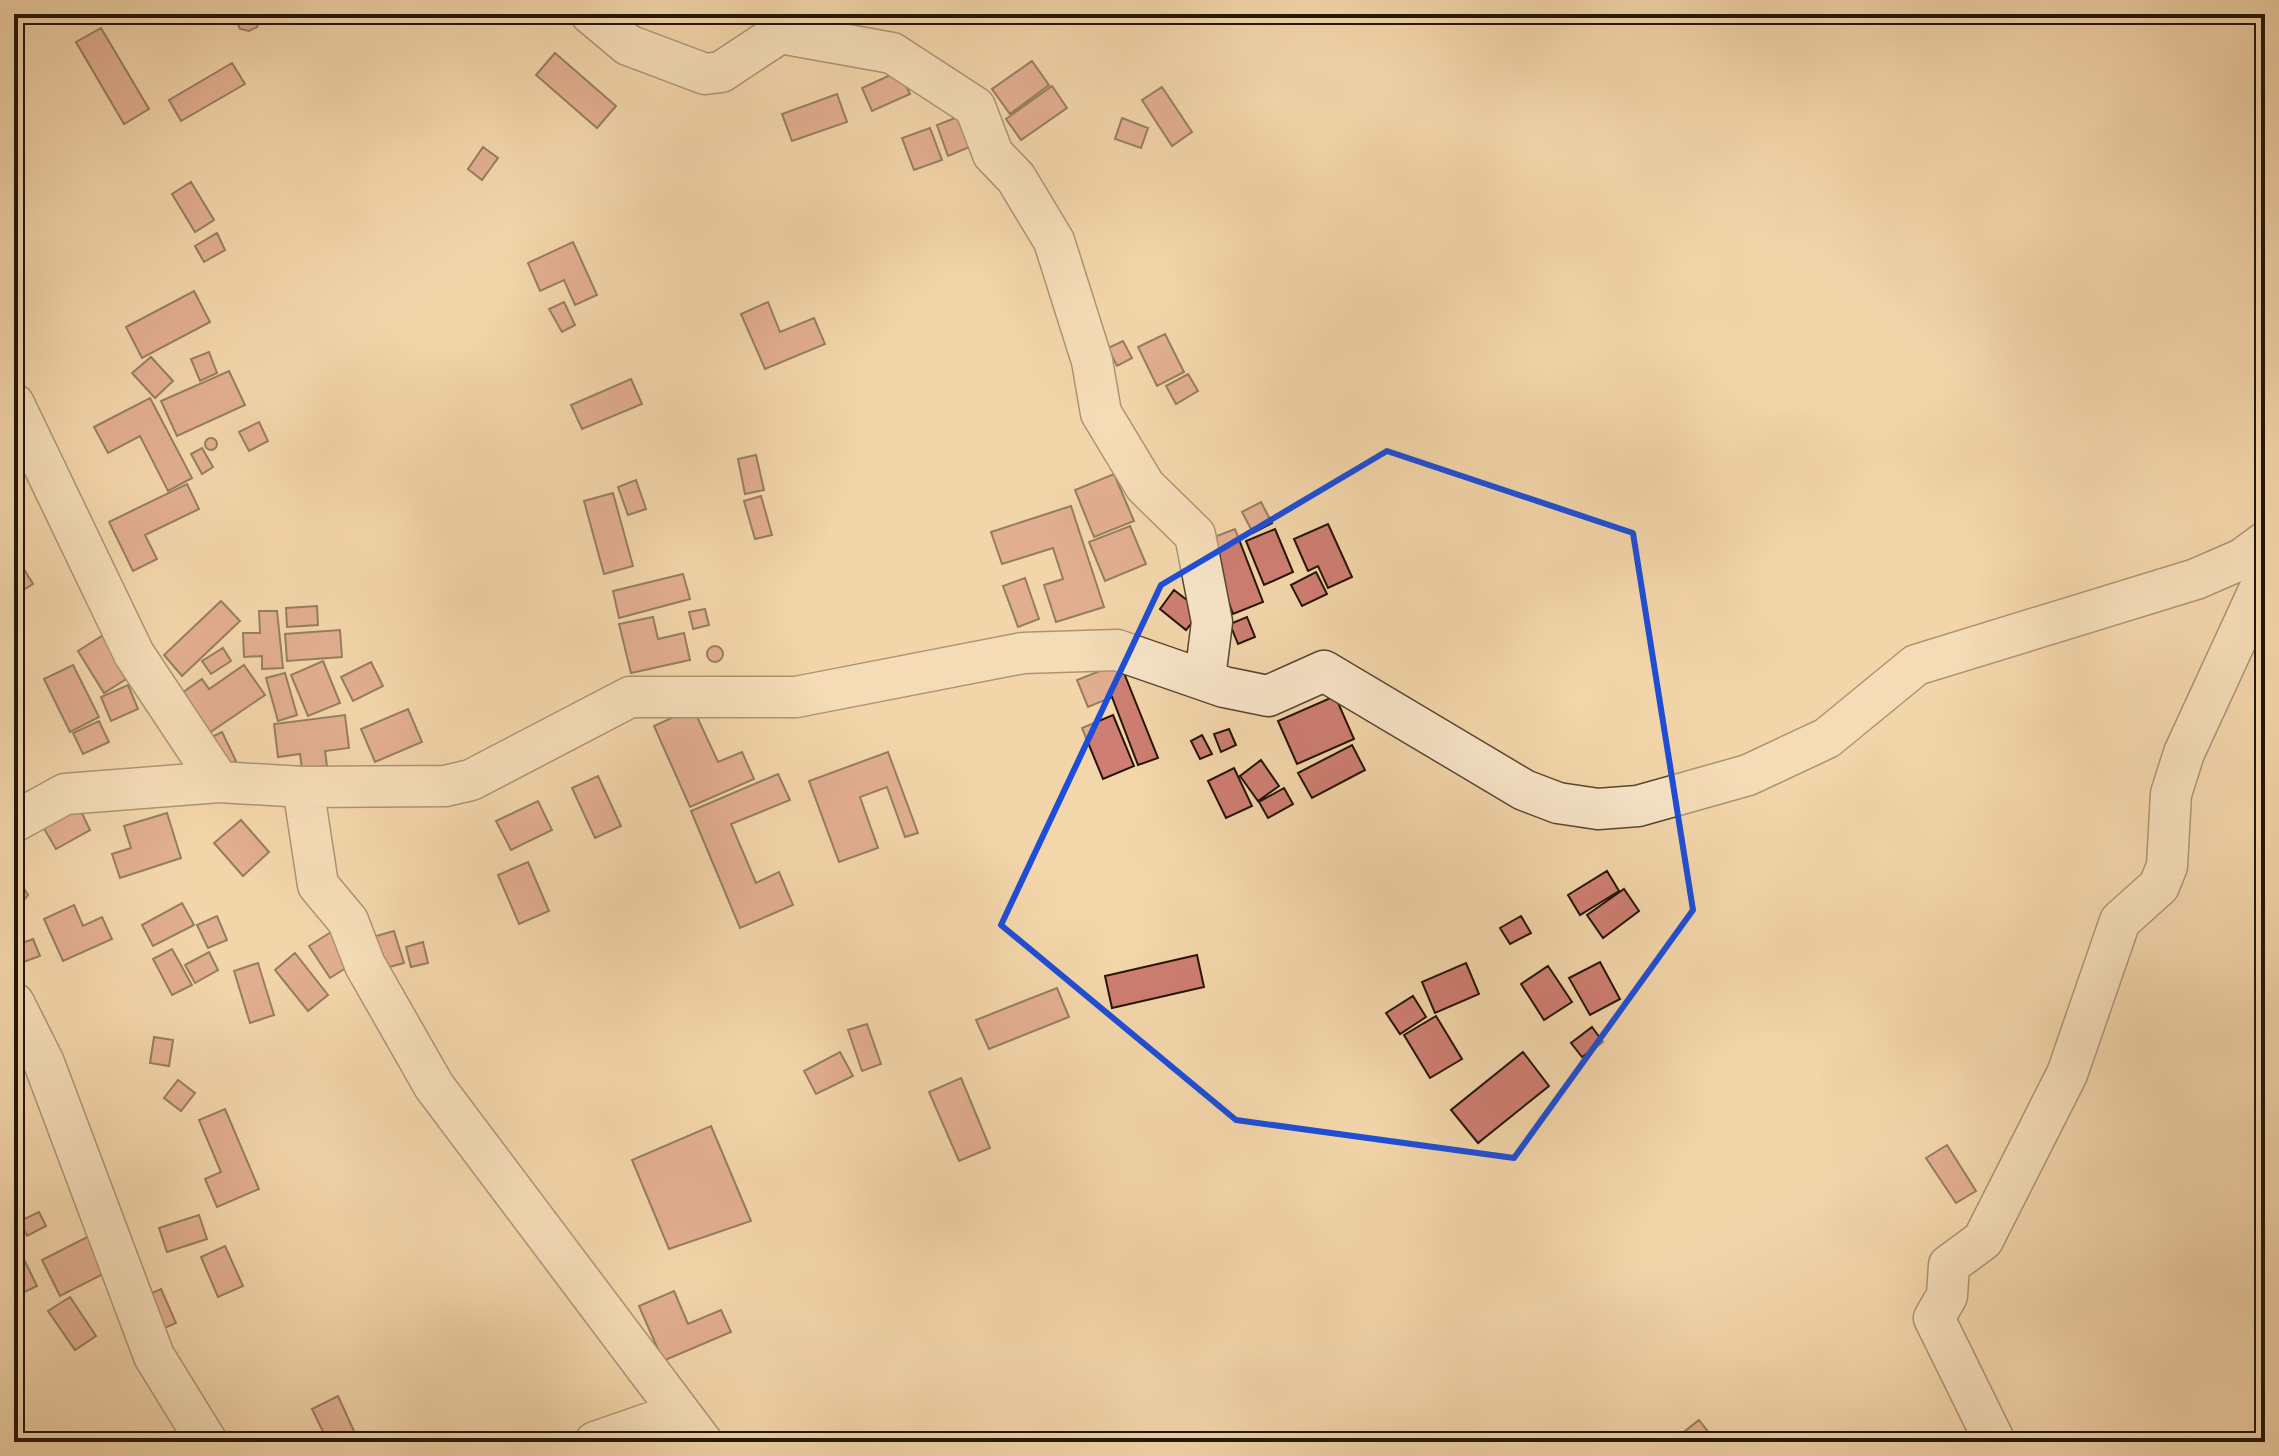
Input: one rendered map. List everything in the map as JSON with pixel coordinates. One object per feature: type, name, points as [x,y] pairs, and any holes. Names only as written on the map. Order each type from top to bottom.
[{"type":"street","points":[[591,14],[628,45],[705,74],[721,72],[780,33],[892,53],[975,107],[993,154],[1016,178],[1054,241],[1092,361],[1101,413],[1145,486],[1195,535],[1212,622],[1205,678]]},
{"type":"street","points":[[14,404],[134,654],[219,782]]},
{"type":"street","points":[[14,822],[65,794],[219,782],[303,787],[445,786],[471,780],[630,697],[796,697],[1023,653],[1117,650],[1224,687],[1268,696],[1324,671],[1524,790],[1558,803],[1598,809],[1638,806],[1748,775],[1827,738],[1916,665],[2196,579],[2242,559],[2265,542]]},
{"type":"street","points":[[1995,1442],[1934,1318],[1947,1296],[1949,1265],[1983,1240],[2067,1074],[2120,921],[2159,886],[2167,866],[2171,794],[2184,753],[2265,577]]},
{"type":"street","points":[[303,787],[318,885],[348,921],[365,965],[434,1086],[690,1428],[595,1442]]},
{"type":"street","points":[[14,1003],[44,1063],[154,1356],[207,1442]]},
{"type":"highlighted area","points":[[1387,451],[1633,533],[1693,910],[1514,1158],[1236,1120],[1001,925],[1161,585]]},
{"type":"building","points":[[233,14],[261,14],[261,18],[257,27],[249,31],[240,29]]},
{"type":"building","points":[[442,14],[464,14],[459,24]]},
{"type":"building","points":[[101,28],[149,109],[124,124],[76,42]]},
{"type":"building","points":[[555,53],[616,106],[597,128],[536,75]]},
{"type":"building","points":[[1032,61],[1049,85],[1010,114],[992,89]]},
{"type":"building","points":[[232,63],[245,84],[181,121],[169,100]]},
{"type":"building","points":[[899,71],[910,94],[872,111],[862,88]]},
{"type":"building","points":[[1052,86],[1067,108],[1021,140],[1006,119]]},
{"type":"building","points":[[1162,87],[1192,132],[1172,146],[1142,100]]},
{"type":"building","points":[[837,94],[847,122],[792,141],[782,114]]},
{"type":"building","points":[[960,116],[972,146],[948,156],[937,125]]},
{"type":"building","points":[[1122,118],[1148,128],[1141,148],[1115,139]]},
{"type":"building","points":[[930,128],[942,160],[914,170],[902,138]]},
{"type":"building","points":[[483,147],[498,158],[482,180],[468,169]]},
{"type":"building","points":[[191,182],[214,220],[195,232],[172,194]]},
{"type":"building","points":[[217,233],[225,250],[204,262],[195,246]]},
{"type":"building","points":[[573,242],[597,295],[575,305],[564,280],[540,291],[528,263]]},
{"type":"building","points":[[194,291],[210,322],[142,358],[126,327]]},
{"type":"building","points":[[564,302],[575,325],[562,332],[549,309]]},
{"type":"building","points":[[768,302],[780,332],[814,318],[825,344],[765,369],[741,314]]},
{"type":"building","points":[[1165,334],[1184,372],[1157,386],[1138,347]]},
{"type":"building","points":[[1123,341],[1132,358],[1117,366],[1108,348]]},
{"type":"building","points":[[209,352],[217,373],[200,381],[191,359]]},
{"type":"building","points":[[151,357],[173,381],[155,398],[132,373]]},
{"type":"building","points":[[229,371],[245,405],[177,436],[161,401]]},
{"type":"building","points":[[1188,374],[1198,391],[1176,404],[1166,386]]},
{"type":"building","points":[[631,379],[642,404],[582,429],[571,405]]},
{"type":"building","points":[[150,398],[192,478],[168,491],[140,436],[108,453],[94,427]]},
{"type":"building","points":[[259,422],[268,441],[249,451],[239,432]]},
{"type":"building","points":[[211,438],[217,444],[211,450],[205,444]]},
{"type":"building","points":[[202,448],[213,467],[202,474],[191,454]]},
{"type":"building","points":[[756,455],[764,490],[745,494],[738,459]]},
{"type":"building","points":[[1114,474],[1134,521],[1094,537],[1075,490]]},
{"type":"building","points":[[636,480],[646,509],[628,515],[618,487]]},
{"type":"building","points":[[187,484],[199,509],[145,535],[157,559],[133,571],[109,522]]},
{"type":"building","points":[[613,493],[633,566],[604,574],[584,501]]},
{"type":"building","points":[[761,496],[772,535],[755,539],[744,501]]},
{"type":"building","points":[[1261,502],[1272,523],[1253,533],[1242,512]]},
{"type":"building","points":[[1071,506],[1104,607],[1056,622],[1044,585],[1063,579],[1053,548],[1002,564],[991,532]]},
{"type":"building","points":[[1328,524],[1352,577],[1328,588],[1318,566],[1308,571],[1294,539]]},
{"type":"building","points":[[1130,526],[1146,564],[1105,581],[1089,542]]},
{"type":"building","points":[[1235,529],[1263,602],[1233,614],[1206,540]]},
{"type":"building","points":[[1275,529],[1293,572],[1264,585],[1246,541]]},
{"type":"building","points":[[14,553],[33,584],[14,596]]},
{"type":"building","points":[[1316,572],[1327,594],[1302,606],[1291,585]]},
{"type":"building","points":[[683,574],[690,599],[619,618],[613,591]]},
{"type":"building","points":[[1025,578],[1039,619],[1018,627],[1003,586]]},
{"type":"building","points":[[1174,590],[1201,611],[1186,630],[1160,609]]},
{"type":"building","points":[[221,601],[240,621],[182,676],[164,655]]},
{"type":"building","points":[[317,606],[318,625],[287,627],[286,608]]},
{"type":"building","points":[[705,609],[709,625],[693,629],[689,612]]},
{"type":"building","points":[[259,611],[277,611],[283,668],[262,669],[262,656],[244,657],[243,633],[260,633]]},
{"type":"building","points":[[653,617],[658,639],[684,633],[690,660],[631,673],[619,624]]},
{"type":"building","points":[[1247,617],[1255,637],[1238,644],[1230,624]]},
{"type":"building","points":[[340,630],[342,657],[287,661],[285,634]]},
{"type":"building","points":[[105,634],[131,676],[104,693],[78,651]]},
{"type":"building","points":[[712,646],[718,646],[723,654],[721,660],[712,662],[707,657],[707,651]]},
{"type":"building","points":[[223,648],[231,661],[211,674],[202,661]]},
{"type":"building","points":[[323,661],[340,703],[308,716],[291,675]]},
{"type":"building","points":[[371,662],[383,686],[353,701],[341,677]]},
{"type":"building","points":[[1120,663],[1158,758],[1138,765],[1112,697],[1088,707],[1077,680]]},
{"type":"building","points":[[73,665],[99,717],[70,732],[44,679]]},
{"type":"building","points":[[244,665],[265,695],[196,742],[179,695],[202,679],[209,689]]},
{"type":"building","points":[[285,673],[297,715],[278,721],[266,678]]},
{"type":"building","points":[[128,685],[138,709],[111,721],[101,697]]},
{"type":"building","points":[[1335,696],[1354,739],[1297,764],[1278,721]]},
{"type":"building","points":[[693,708],[718,762],[742,752],[754,779],[690,807],[654,726]]},
{"type":"building","points":[[408,709],[422,742],[375,762],[361,729]]},
{"type":"building","points":[[345,715],[349,748],[325,751],[327,766],[302,769],[300,754],[278,757],[274,724]]},
{"type":"building","points":[[1113,715],[1134,766],[1103,779],[1082,728]]},
{"type":"building","points":[[99,721],[109,742],[83,754],[73,733]]},
{"type":"building","points":[[1229,729],[1236,745],[1221,752],[1214,734]]},
{"type":"building","points":[[222,732],[236,761],[217,770],[203,741]]},
{"type":"building","points":[[1202,735],[1212,754],[1200,759],[1191,741]]},
{"type":"building","points":[[1352,745],[1365,770],[1312,798],[1298,773]]},
{"type":"building","points":[[888,752],[918,833],[905,837],[887,787],[860,797],[878,848],[839,862],[809,781]]},
{"type":"building","points":[[1261,760],[1279,786],[1258,801],[1240,776]]},
{"type":"building","points":[[1234,768],[1252,806],[1226,818],[1208,781]]},
{"type":"building","points":[[778,774],[790,800],[731,824],[756,883],[779,872],[793,905],[740,928],[691,811]]},
{"type":"building","points":[[598,776],[621,826],[595,838],[572,788]]},
{"type":"building","points":[[1284,788],[1293,804],[1268,818],[1259,802]]},
{"type":"building","points":[[538,801],[552,830],[511,850],[496,821]]},
{"type":"building","points":[[79,807],[90,830],[56,849],[43,827]]},
{"type":"building","points":[[167,813],[181,858],[120,878],[112,854],[131,848],[124,826]]},
{"type":"building","points":[[241,820],[269,852],[243,876],[214,843]]},
{"type":"building","points":[[528,862],[549,911],[519,924],[498,875]]},
{"type":"building","points":[[1607,871],[1619,891],[1580,915],[1568,895]]},
{"type":"building","points":[[21,884],[28,895],[20,905],[14,905],[14,885]]},
{"type":"building","points":[[1624,889],[1639,911],[1603,938],[1587,915]]},
{"type":"building","points":[[182,903],[194,925],[153,946],[142,925]]},
{"type":"building","points":[[74,905],[83,926],[102,917],[112,939],[63,961],[44,919]]},
{"type":"building","points":[[217,916],[227,940],[208,948],[197,925]]},
{"type":"building","points":[[1521,916],[1531,933],[1510,944],[1500,928]]},
{"type":"building","points":[[339,927],[360,959],[330,978],[309,946]]},
{"type":"building","points":[[394,931],[404,963],[371,972],[362,940]]},
{"type":"building","points":[[33,939],[40,956],[15,965],[14,946]]},
{"type":"building","points":[[423,942],[428,963],[411,967],[406,947]]},
{"type":"building","points":[[172,949],[192,985],[172,995],[153,959]]},
{"type":"building","points":[[209,952],[218,970],[195,983],[185,965]]},
{"type":"building","points":[[295,953],[328,995],[308,1011],[275,970]]},
{"type":"building","points":[[1197,955],[1204,987],[1112,1008],[1105,976]]},
{"type":"building","points":[[1600,962],[1620,999],[1590,1015],[1569,978]]},
{"type":"building","points":[[258,963],[274,1015],[250,1023],[234,971]]},
{"type":"building","points":[[1466,963],[1479,994],[1435,1013],[1422,982]]},
{"type":"building","points":[[1548,966],[1572,1002],[1544,1020],[1521,984]]},
{"type":"building","points":[[1057,988],[1069,1017],[989,1049],[976,1020]]},
{"type":"building","points":[[1413,996],[1426,1017],[1400,1034],[1386,1013]]},
{"type":"building","points":[[1436,1016],[1462,1059],[1430,1078],[1404,1035]]},
{"type":"building","points":[[867,1024],[881,1064],[862,1071],[848,1030]]},
{"type":"building","points":[[1592,1027],[1603,1042],[1582,1057],[1571,1043]]},
{"type":"building","points":[[154,1037],[173,1040],[169,1066],[150,1063]]},
{"type":"building","points":[[840,1052],[853,1076],[816,1094],[804,1071]]},
{"type":"building","points":[[1523,1052],[1549,1086],[1478,1143],[1451,1110]]},
{"type":"building","points":[[961,1078],[990,1148],[959,1161],[929,1092]]},
{"type":"building","points":[[178,1080],[195,1093],[181,1111],[164,1098]]},
{"type":"building","points":[[225,1109],[259,1189],[217,1207],[205,1179],[221,1172],[199,1120]]},
{"type":"building","points":[[711,1126],[751,1221],[669,1249],[632,1160]]},
{"type":"building","points":[[1947,1145],[1976,1191],[1956,1203],[1926,1158]]},
{"type":"building","points":[[39,1212],[46,1226],[27,1236],[20,1221]]},
{"type":"building","points":[[199,1215],[207,1239],[167,1252],[159,1228]]},
{"type":"building","points":[[95,1233],[113,1269],[60,1296],[42,1260]]},
{"type":"building","points":[[14,1239],[37,1286],[14,1297]]},
{"type":"building","points":[[225,1246],[243,1286],[218,1297],[201,1257]]},
{"type":"building","points":[[161,1289],[176,1323],[160,1330],[145,1296]]},
{"type":"building","points":[[674,1291],[688,1324],[721,1310],[731,1332],[663,1361],[639,1306]]},
{"type":"building","points":[[70,1297],[96,1336],[75,1350],[48,1311]]},
{"type":"building","points":[[338,1396],[359,1442],[328,1442],[312,1409]]},
{"type":"building","points":[[1699,1420],[1716,1442],[1685,1442],[1680,1435]]}]
